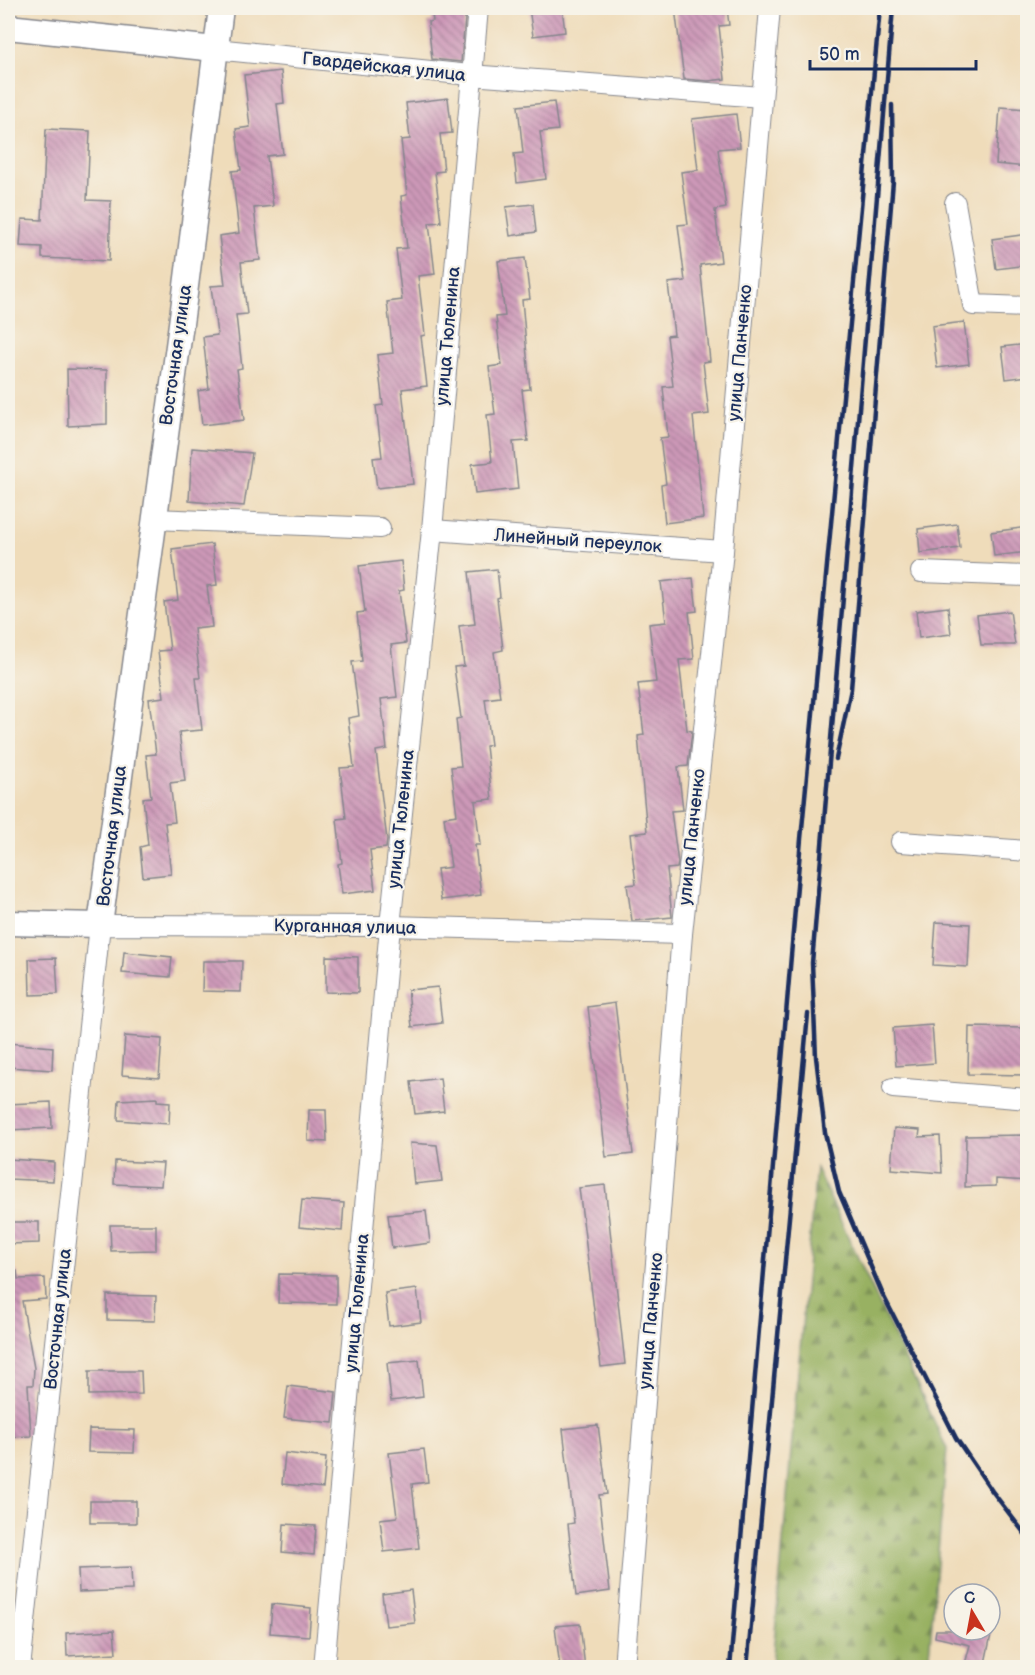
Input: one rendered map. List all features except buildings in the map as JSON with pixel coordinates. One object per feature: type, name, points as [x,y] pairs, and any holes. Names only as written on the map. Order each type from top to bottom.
[{"type":"street","name":"Восточная улица","points":[[20,1668],[100,925],[221,8]]},
{"type":"street","name":"улица Тюленина","points":[[324,1668],[390,927],[432,530],[470,75],[478,8]]},
{"type":"street","name":"улица Панченко","points":[[624,1668],[682,934],[723,551],[770,8]]},
{"type":"street","name":"Гвардейская улица","points":[[8,27],[470,75],[762,97]]},
{"type":"street","points":[[955,203],[973,305],[1028,307]]},
{"type":"street","points":[[153,519],[380,528]]},
{"type":"street","name":"Линейный переулок","points":[[432,530],[723,551]]},
{"type":"street","points":[[921,572],[1028,576]]},
{"type":"street","points":[[901,842],[1028,851]]},
{"type":"street","name":"Курганная улица","points":[[8,923],[390,927],[682,934]]},
{"type":"street","points":[[893,1088],[1028,1099]]},
{"type":"green space","points":[[816,1168],[947,1449],[928,1667],[772,1667]]},
{"type":"railway","points":[[730,1668],[801,839],[880,8]]},
{"type":"railway","points":[[893,8],[812,963],[816,1057],[825,1133],[839,1192],[883,1295],[956,1438],[1028,1538]]},
{"type":"railway","points":[[836,759],[851,689],[893,181],[892,105]]},
{"type":"railway","points":[[747,1668],[808,1014]]}]
